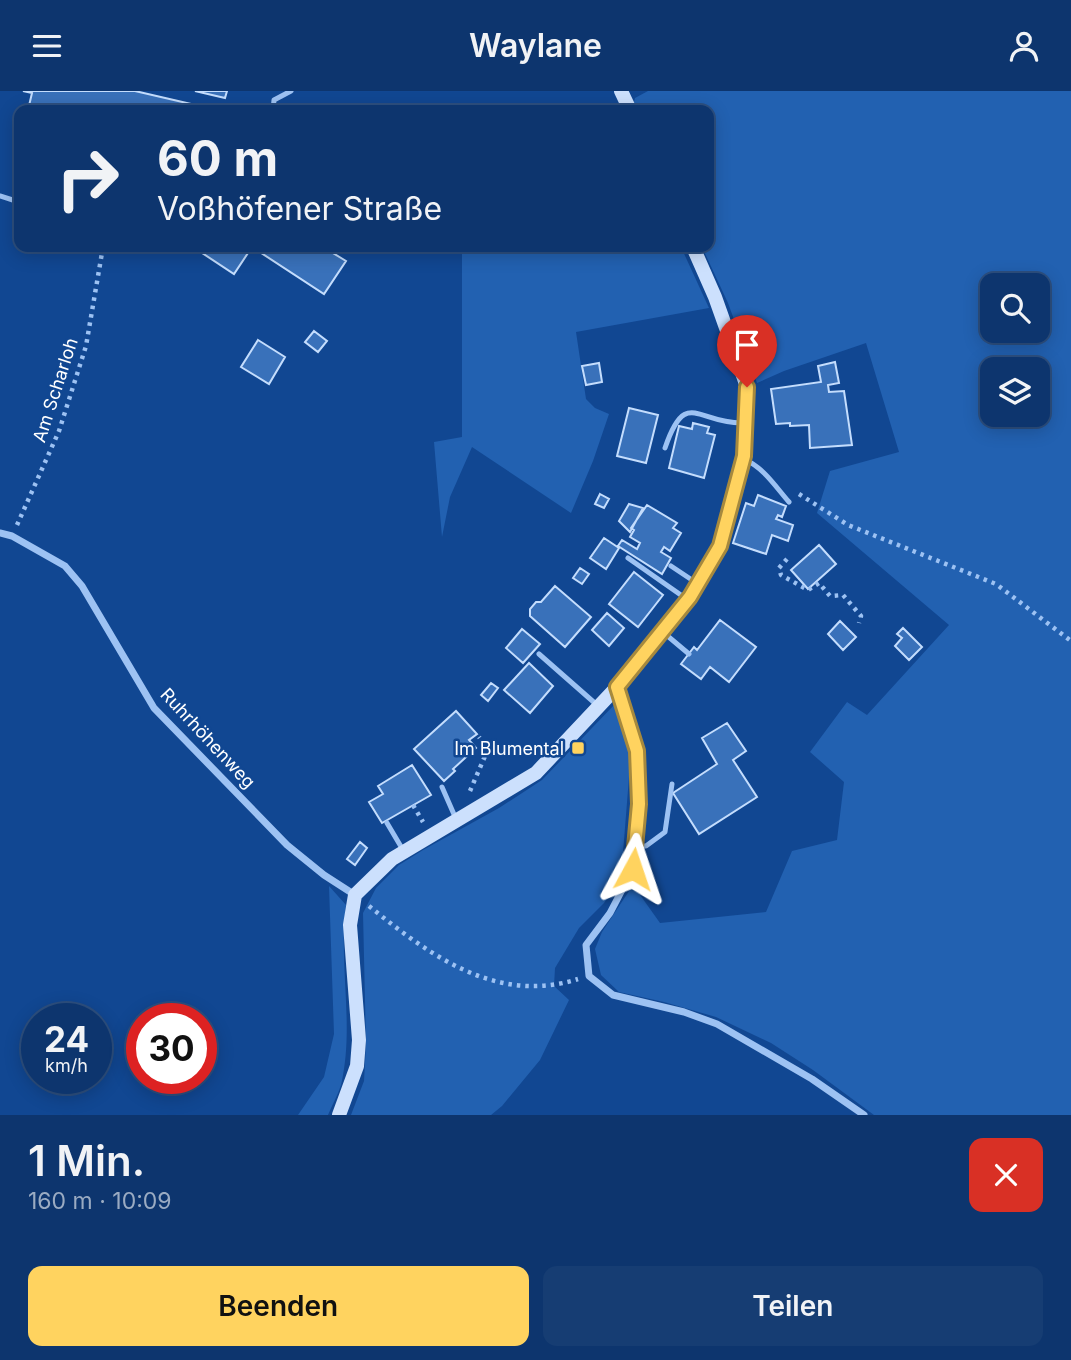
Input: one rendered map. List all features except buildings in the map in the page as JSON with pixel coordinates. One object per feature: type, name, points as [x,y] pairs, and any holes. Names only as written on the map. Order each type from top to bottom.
[{"type":"street","points":[[339,1115],[357,1066],[359,1040],[351,925],[355,895],[374,875],[454,814],[536,773],[617,687],[688,600],[720,546],[744,459],[747,387],[715,297],[695,252]]},
{"type":"street","name":"Ruhrhöhenweg","points":[[0,533],[12,536],[65,566],[82,586],[154,708],[287,845],[355,895]]},
{"type":"street","points":[[617,687],[637,751],[639,804],[633,869],[610,913],[586,945],[589,976],[613,995],[684,1012],[717,1024],[813,1079],[864,1115]]},
{"type":"lane","points":[[272,91],[274,105]]},
{"type":"lane","points":[[274,100],[291,91]]},
{"type":"lane","points":[[665,447],[673,425],[680,415],[689,412],[734,423],[746,423]]},
{"type":"lane","points":[[744,459],[754,463],[765,473],[789,502]]},
{"type":"lane","points":[[628,558],[688,600]]},
{"type":"lane","points":[[671,566],[698,584]]},
{"type":"lane","points":[[662,632],[688,654]]},
{"type":"lane","points":[[539,654],[599,707]]},
{"type":"lane","points":[[635,846],[646,846],[665,832],[672,784]]},
{"type":"lane","points":[[442,787],[454,814]]},
{"type":"lane","points":[[387,823],[404,851]]},
{"type":"path","name":"Am Scharloh","points":[[12,536],[59,431],[86,346],[102,252]]},
{"type":"path","points":[[796,492],[848,525],[996,584],[1071,641]]},
{"type":"path","points":[[787,559],[779,568],[781,575],[808,590],[819,583],[830,596],[844,595],[861,615],[859,623]]},
{"type":"path","points":[[454,814],[469,792],[488,749],[479,737]]},
{"type":"path","points":[[355,895],[412,942],[476,977],[534,988],[561,985],[589,976]]},
{"type":"shaded area","points":[[648,91],[1071,91],[1071,1115],[874,1115],[771,1043],[716,1017],[619,992],[601,975],[595,949],[602,932],[633,885],[660,923],[766,912],[792,851],[837,840],[844,782],[810,752],[847,702],[867,715],[949,625],[817,513],[830,471],[899,452],[866,343],[757,383],[728,303],[704,252],[714,252],[714,105],[636,105],[635,98]]},
{"type":"shaded area","points":[[462,252],[683,252],[709,308],[576,332],[586,399],[595,408],[609,414],[571,513],[472,447],[450,497],[442,537],[434,442],[462,437]]},
{"type":"shaded area","points":[[615,704],[631,752],[621,878],[604,903],[579,928],[555,968],[554,986],[569,1000],[540,1060],[502,1106],[491,1115],[351,1115],[364,1081],[366,1044],[363,913],[376,888],[399,865],[542,780]]},
{"type":"shaded area","points":[[329,886],[346,905],[345,1063],[341,1085],[328,1115],[298,1115],[324,1077],[334,1034]]},
{"type":"place","name":"Im Blumental","points":[[578,748]]},
{"type":"route","points":[[633,869],[639,804],[637,751],[617,687],[690,597],[720,546],[744,456],[747,387]]}]
